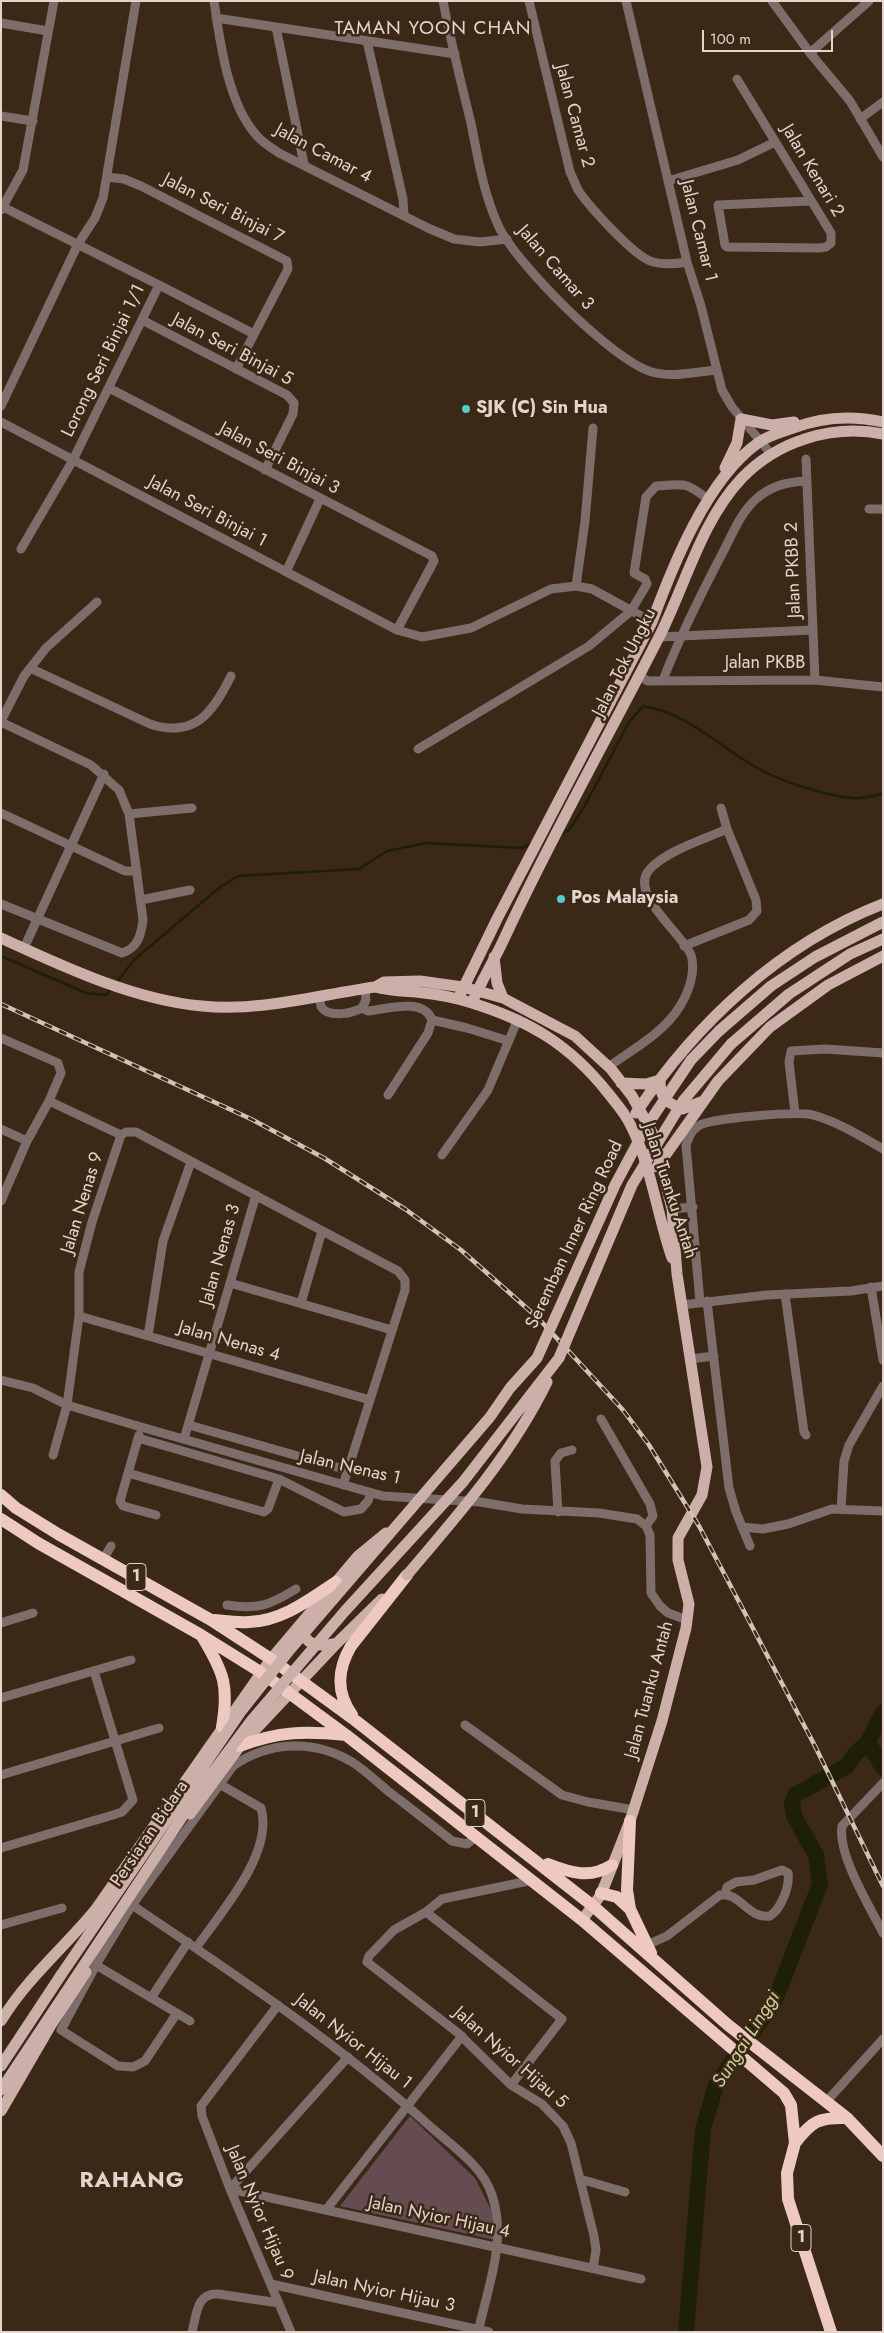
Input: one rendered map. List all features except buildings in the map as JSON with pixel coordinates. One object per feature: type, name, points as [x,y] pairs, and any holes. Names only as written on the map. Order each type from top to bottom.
[{"type":"highway","name":"1","points":[[1,1496],[16,1508],[58,1534],[104,1558],[211,1620],[271,1659],[356,1721],[538,1861],[593,1906],[728,2026],[846,2118],[883,2156]]},
{"type":"highway","name":"1","points":[[1,1519],[38,1544],[201,1635],[262,1672],[533,1880],[784,2093],[791,2105],[795,2142],[787,2173],[788,2198],[831,2332]]},
{"type":"highway","points":[[356,1721],[342,1696],[340,1671],[344,1658],[351,1646],[407,1575]]},
{"type":"highway","points":[[211,1620],[248,1622],[266,1620],[284,1614],[336,1582]]},
{"type":"highway","points":[[201,1635],[213,1655],[226,1689],[222,1727]]},
{"type":"highway","points":[[240,1746],[266,1736],[290,1733],[346,1735]]},
{"type":"highway","points":[[632,1815],[627,1890],[630,1910],[646,1946],[657,1962]]},
{"type":"highway","points":[[538,1861],[566,1871],[591,1874],[602,1872],[612,1865]]},
{"type":"highway","points":[[601,1893],[617,1897],[630,1910]]},
{"type":"highway","name":"1","points":[[795,2142],[808,2126],[819,2120],[846,2118]]},
{"type":"main road","name":"Jalan Tok Ungku","points":[[551,829],[652,622],[665,587],[708,499],[724,476],[759,441],[811,421],[853,417],[883,422]]},
{"type":"main road","points":[[724,476],[723,470],[737,443],[741,419],[772,425],[804,420],[811,421]]},
{"type":"main road","name":"Jalan Tok Ungku","points":[[551,829],[643,678],[701,543],[728,495],[742,478],[771,454],[814,436],[834,431],[854,430],[883,434]]},
{"type":"main road","points":[[458,999],[551,829]]},
{"type":"main road","points":[[472,1003],[543,844]]},
{"type":"main road","points":[[630,1123],[660,1080],[709,1021],[751,983],[825,932],[862,912],[883,904]]},
{"type":"main road","name":"Seremban Inner Ring Road","points":[[333,1602],[484,1424],[510,1388],[537,1358],[628,1158],[659,1107],[692,1060],[719,1031],[771,986],[808,962],[883,922]]},
{"type":"main road","points":[[1,938],[102,980],[160,998],[203,1006],[256,1005],[370,988]]},
{"type":"main road","name":"Seremban Inner Ring Road","points":[[345,1611],[463,1482],[559,1358],[632,1185],[683,1100],[730,1044],[788,994],[850,954],[883,939]]},
{"type":"main road","points":[[649,1177],[718,1081],[770,1027],[828,985],[883,956]]},
{"type":"main road","points":[[494,957],[497,983],[503,998]]},
{"type":"main road","name":"Jalan Tuanku Antah","points":[[370,988],[384,982],[404,980],[463,987],[503,998],[575,1036],[608,1067],[639,1109],[653,1134],[672,1209],[677,1274],[707,1466],[702,1495],[678,1538],[678,1560],[689,1604],[687,1620],[662,1721],[632,1815],[601,1893],[582,1920]]},
{"type":"main road","name":"Jalan Tuanku Antah","points":[[370,988],[458,999],[472,1003],[518,1019],[553,1039],[579,1059],[594,1075],[630,1123],[649,1177],[677,1274]]},
{"type":"main road","points":[[621,1083],[646,1084],[660,1080]]},
{"type":"main road","points":[[660,1080],[661,1094],[669,1104],[682,1109],[704,1100]]},
{"type":"main road","name":"Persiaran Bidara","points":[[1,2111],[51,2025],[240,1746],[337,1643],[407,1575],[480,1488],[536,1405],[559,1358]]},
{"type":"main road","name":"Persiaran Bidara","points":[[1,2021],[28,1984],[53,1955],[75,1936],[96,1909],[271,1659],[358,1556],[400,1522]]},
{"type":"main road","name":"Persiaran Bidara","points":[[1,2066],[242,1710],[288,1652],[333,1602]]},
{"type":"main road","name":"Persiaran Bidara","points":[[1,2090],[204,1784],[251,1722],[345,1611]]},
{"type":"main road","points":[[302,1623],[306,1638],[312,1644],[320,1647],[337,1643]]},
{"type":"main road","points":[[241,1700],[249,1697],[265,1698],[270,1701],[272,1713]]},
{"type":"street","points":[[2,209],[23,170],[54,1]]},
{"type":"street","points":[[1,406],[78,244],[99,210],[107,177],[136,1]]},
{"type":"street","name":"Jalan Camar 4","points":[[214,1],[220,44],[240,110],[258,137],[279,153],[454,239],[480,242],[507,239]]},
{"type":"street","name":"Jalan Camar 3","points":[[443,1],[485,193],[499,227],[522,261],[583,325],[633,364],[652,373],[670,375],[716,370]]},
{"type":"street","name":"Jalan Camar 2","points":[[529,1],[570,172],[578,189],[615,232],[635,251],[651,262],[669,264],[687,262]]},
{"type":"street","name":"Jalan Camar 1","points":[[626,1],[687,262],[701,306],[722,390],[741,419],[771,454]]},
{"type":"street","points":[[772,1],[810,53],[850,101],[883,157]]},
{"type":"street","points":[[810,53],[869,1]]},
{"type":"street","points":[[216,18],[455,54]]},
{"type":"street","points":[[1,23],[48,31]]},
{"type":"street","points":[[276,27],[304,164]]},
{"type":"street","points":[[367,41],[403,199],[404,216]]},
{"type":"street","name":"Jalan Kenari 2","points":[[737,78],[831,233],[831,243],[826,247],[727,247],[718,205],[810,201]]},
{"type":"street","points":[[860,119],[883,102]]},
{"type":"street","points":[[1,116],[33,121]]},
{"type":"street","points":[[668,181],[738,160],[775,142]]},
{"type":"street","name":"Jalan Seri Binjai 7","points":[[107,177],[136,184],[285,259],[289,263],[288,269],[236,369]]},
{"type":"street","name":"Lorong Seri Binjai 1/1","points":[[2,209],[160,285],[74,460],[21,549]]},
{"type":"street","points":[[160,285],[254,334]]},
{"type":"street","name":"Jalan Seri Binjai 5","points":[[142,320],[286,395],[294,403],[293,414],[265,470]]},
{"type":"street","name":"Jalan Seri Binjai 3","points":[[109,388],[434,558],[397,630]]},
{"type":"street","name":"Jalan Seri Binjai 1","points":[[1,422],[397,630],[422,637],[471,628],[550,589],[576,586]]},
{"type":"street","points":[[593,428],[585,521],[576,586],[592,589],[652,622]]},
{"type":"street","name":"Jalan PKBB 2","points":[[806,459],[815,680]]},
{"type":"street","points":[[662,680],[680,636],[746,509],[765,492],[775,486],[787,482],[807,481]]},
{"type":"street","points":[[418,750],[589,646],[632,611],[646,584],[645,579],[634,573],[648,492],[656,486],[684,484],[689,485],[708,499]]},
{"type":"street","points":[[286,572],[320,500]]},
{"type":"street","points":[[869,509],[883,509]]},
{"type":"street","points":[[1,904],[114,951],[122,953],[128,951],[138,941],[143,920],[141,900],[129,814],[123,796],[104,774],[92,765],[1,721],[30,668],[46,648],[97,602]]},
{"type":"street","points":[[659,637],[813,630]]},
{"type":"street","points":[[30,668],[150,724],[170,729],[193,724],[207,716],[218,703],[231,676]]},
{"type":"street","name":"Jalan PKBB","points":[[643,678],[662,680],[815,680],[883,687]]},
{"type":"street","points":[[24,948],[104,774]]},
{"type":"street","points":[[129,814],[192,808]]},
{"type":"street","points":[[684,946],[748,920],[757,911],[756,900],[727,830],[721,808]]},
{"type":"street","points":[[1,813],[125,871],[137,871]]},
{"type":"street","points":[[608,1067],[667,1022],[680,1007],[690,984],[693,968],[691,954],[648,896],[644,881],[649,869],[669,855],[727,830]]},
{"type":"street","points":[[141,900],[190,890]]},
{"type":"street","points":[[320,996],[321,1006],[332,1013],[347,1013],[362,1008],[370,988]]},
{"type":"street","points":[[362,1008],[368,1011],[408,1006],[418,1008],[427,1012],[432,1020],[509,1041]]},
{"type":"street","points":[[442,1155],[488,1090],[518,1019]]},
{"type":"street","points":[[388,1095],[424,1040],[432,1020]]},
{"type":"street","points":[[1,1038],[58,1063],[61,1073],[49,1101],[27,1141],[1,1201]]},
{"type":"street","points":[[795,1113],[789,1062],[791,1051],[825,1049],[883,1053]]},
{"type":"street","points":[[49,1101],[121,1135]]},
{"type":"street","points":[[750,1546],[730,1488],[714,1356],[704,1302],[686,1145],[691,1132],[699,1125],[712,1121],[795,1113],[810,1114],[822,1118],[857,1134],[883,1149]]},
{"type":"street","points":[[1,1129],[27,1141]]},
{"type":"street","name":"Jalan Nenas 9","points":[[53,1455],[67,1405],[79,1316],[79,1272],[92,1222],[121,1135],[126,1132],[136,1132],[398,1271],[405,1280],[405,1290],[392,1330]]},
{"type":"street","points":[[148,1336],[163,1241],[191,1162]]},
{"type":"street","name":"Jalan Nenas 3","points":[[184,1439],[256,1195]]},
{"type":"street","points":[[672,1209],[692,1207]]},
{"type":"street","points":[[301,1304],[322,1230]]},
{"type":"street","points":[[230,1283],[392,1330],[342,1485]]},
{"type":"street","points":[[682,1305],[785,1294],[837,1292],[883,1286]]},
{"type":"street","points":[[871,1287],[883,1360]]},
{"type":"street","points":[[785,1294],[804,1432],[806,1435]]},
{"type":"street","name":"Jalan Nenas 4","points":[[79,1316],[370,1400]]},
{"type":"street","points":[[690,1359],[714,1356]]},
{"type":"street","name":"Jalan Nenas 1","points":[[1,1380],[33,1388],[67,1405],[383,1496],[480,1502],[505,1507],[624,1516],[637,1519],[646,1526]]},
{"type":"street","points":[[841,1510],[844,1461],[849,1445],[883,1386]]},
{"type":"street","points":[[601,1419],[650,1504],[652,1516],[646,1526],[651,1546],[649,1583],[651,1594],[668,1613],[687,1620]]},
{"type":"street","points":[[189,1424],[347,1470]]},
{"type":"street","points":[[141,1427],[120,1501],[123,1506],[156,1515]]},
{"type":"street","points":[[138,1438],[279,1478],[344,1512],[361,1509],[368,1501],[371,1493]]},
{"type":"street","points":[[558,1512],[555,1461],[561,1453],[572,1450]]},
{"type":"street","points":[[128,1473],[264,1512],[268,1509],[279,1478]]},
{"type":"street","points":[[293,1486],[298,1473]]},
{"type":"street","points":[[742,1527],[763,1529],[788,1524],[832,1509],[883,1511]]},
{"type":"street","points":[[104,1558],[111,1546]]},
{"type":"street","points":[[227,1605],[261,1607],[296,1589]]},
{"type":"street","points":[[1,1623],[33,1613]]},
{"type":"street","points":[[1,1698],[132,1660]]},
{"type":"street","points":[[1,1848],[113,1816],[129,1806],[133,1800],[94,1671]]},
{"type":"street","points":[[464,1725],[562,1795],[632,1815]]},
{"type":"street","points":[[1,1774],[159,1728]]},
{"type":"street","points":[[177,2013],[145,2061],[133,2067],[118,2066],[62,2033],[61,2030],[96,1965],[132,1905],[216,1782],[233,1766],[256,1753],[297,1745],[312,1746],[353,1763],[452,1841],[467,1844],[477,1836]]},
{"type":"street","points":[[151,1998],[253,1865],[262,1834],[261,1808],[216,1782]]},
{"type":"street","points":[[881,1784],[842,1826],[840,1835],[844,1852],[883,1934]]},
{"type":"street","points":[[646,1946],[667,1936],[715,1898],[725,1894],[732,1896],[755,1914],[770,1916],[788,1885],[788,1873],[782,1870],[754,1880],[736,1882],[727,1888],[725,1894]]},
{"type":"street","points":[[511,2084],[562,2020],[426,1912],[442,1899],[533,1880]]},
{"type":"street","name":"Jalan Nyior Hijau 1","points":[[132,1905],[278,2005],[348,2057],[407,2105],[465,2157],[482,2175],[490,2190],[495,2208],[499,2237],[478,2331]]},
{"type":"street","points":[[1,1925],[62,1908]]},
{"type":"street","name":"Jalan Nyior Hijau 5","points":[[426,1912],[394,1930],[369,1956],[367,1962],[462,2036],[511,2084],[542,2104],[563,2126],[571,2143],[594,2236],[596,2250],[594,2268]]},
{"type":"street","points":[[96,1965],[190,2021]]},
{"type":"street","name":"Jalan Nyior Hijau 9","points":[[278,2005],[201,2106],[202,2116],[230,2189],[291,2332]]},
{"type":"street","points":[[326,2210],[462,2036]]},
{"type":"street","points":[[826,2102],[883,2039]]},
{"type":"street","points":[[230,2189],[348,2057]]},
{"type":"street","points":[[580,2179],[625,2192]]},
{"type":"street","name":"Jalan Nyior Hijau 4","points":[[230,2189],[641,2279]]},
{"type":"street","name":"Jalan Nyior Hijau 3","points":[[271,2284],[489,2332]]},
{"type":"street","points":[[192,2332],[201,2299],[208,2294],[279,2303]]},
{"type":"shaded area","points":[[410,2116],[475,2178],[491,2210],[495,2240],[340,2206]]},
{"type":"waterway","points":[[561,833],[569,830],[583,809],[629,722],[643,706],[658,709],[687,722],[764,772],[788,782],[815,791],[852,798],[864,798],[883,794]]},
{"type":"waterway","points":[[116,983],[134,960],[220,887],[238,876],[359,869],[387,851],[426,843],[521,848],[531,844]]},
{"type":"waterway","points":[[1,956],[86,993],[106,995],[111,989]]},
{"type":"waterway","name":"Sungai Linggi","points":[[686,2332],[703,2129],[716,2085],[775,2000],[820,1884],[816,1855],[794,1816],[792,1804],[795,1795],[847,1766],[855,1754],[868,1742],[883,1712]]},
{"type":"waterway","points":[[868,1742],[883,1768]]},
{"type":"railway","points":[[1,1004],[251,1119],[324,1158],[405,1209],[461,1250],[538,1318],[623,1410],[649,1445],[699,1526],[815,1746],[883,1886]]},
{"type":"place","name":"SJK (C) Sin Hua","points":[[466,409]]},
{"type":"place","name":"Pos Malaysia","points":[[561,899]]},
{"type":"district","name":"TAMAN YOON CHAN","points":[[433,29]]},
{"type":"district","name":"RAHANG","points":[[132,2182]]}]
